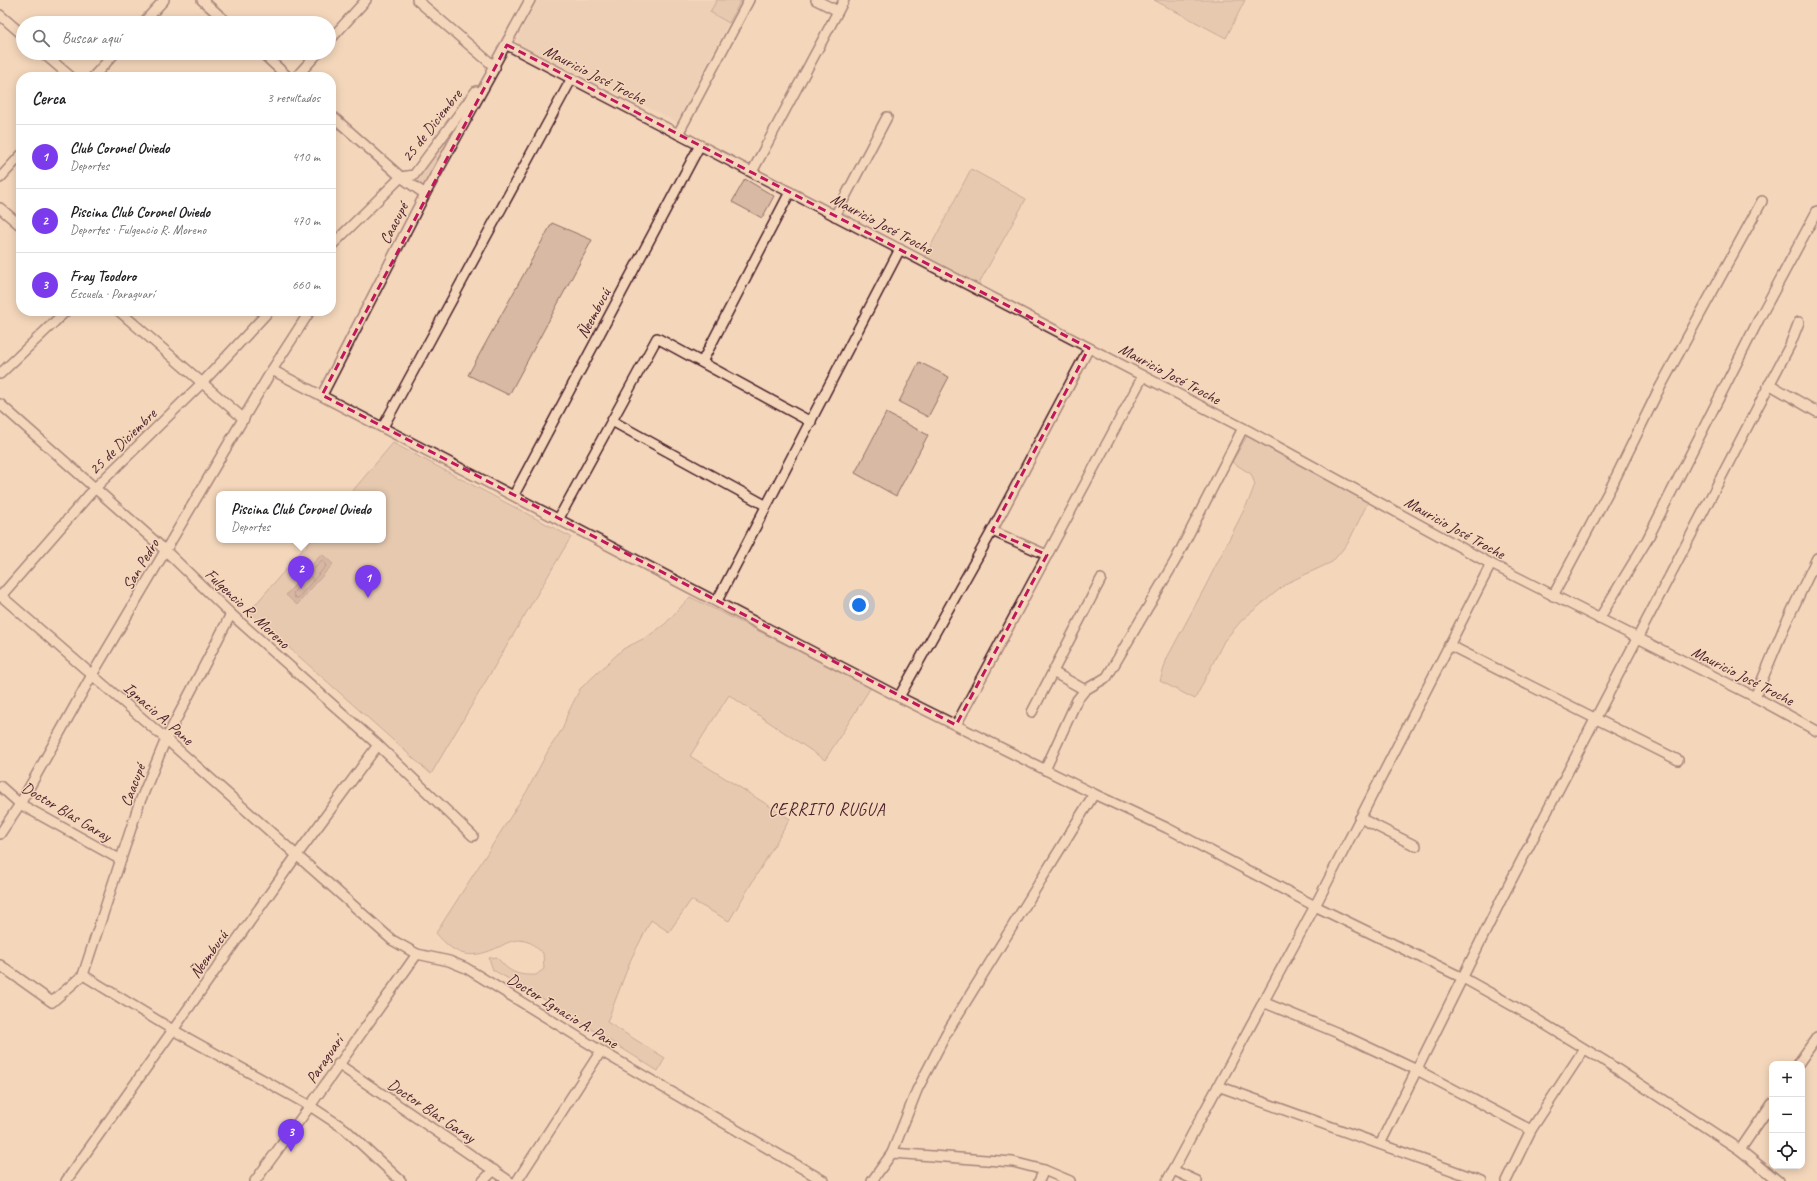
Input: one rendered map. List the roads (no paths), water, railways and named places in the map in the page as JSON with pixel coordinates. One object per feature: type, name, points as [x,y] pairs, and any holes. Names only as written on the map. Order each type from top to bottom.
[{"type":"street","points":[[149,16],[164,0]]},
{"type":"street","points":[[202,0],[220,16]]},
{"type":"street","points":[[336,32],[366,0]]},
{"type":"street","points":[[417,0],[495,67]]},
{"type":"street","name":"25 de Diciembre","points":[[336,241],[401,177],[414,175],[495,67],[530,0]]},
{"type":"street","points":[[678,134],[749,0]]},
{"type":"street","points":[[816,0],[838,11]]},
{"type":"street","points":[[752,172],[844,0]]},
{"type":"street","points":[[0,15],[16,29]]},
{"type":"street","name":"Mauricio José Troche","points":[[507,45],[1243,428],[1491,564],[1755,697],[1817,731]]},
{"type":"street","points":[[51,60],[65,72]]},
{"type":"street","points":[[98,72],[109,60]]},
{"type":"street","points":[[270,60],[283,72]]},
{"type":"street","points":[[301,72],[312,60]]},
{"type":"street","name":"Caacupé","points":[[322,396],[425,194],[495,67]]},
{"type":"street","points":[[383,427],[572,78]]},
{"type":"street","points":[[835,216],[887,117]]},
{"type":"street","points":[[336,119],[401,177],[425,194]]},
{"type":"street","name":"Ñeembucú","points":[[514,495],[700,145]]},
{"type":"street","points":[[0,178],[16,160]]},
{"type":"street","points":[[702,362],[790,192]]},
{"type":"street","points":[[1553,596],[1613,483],[1657,393],[1762,201]]},
{"type":"street","points":[[0,208],[16,222]]},
{"type":"street","points":[[1599,619],[1647,540],[1759,319],[1817,211]]},
{"type":"street","points":[[717,601],[765,506],[811,422],[900,249]]},
{"type":"street","points":[[0,374],[61,316]]},
{"type":"street","points":[[125,316],[244,419]]},
{"type":"street","name":"25 de Diciembre","points":[[0,596],[95,488],[202,383],[264,316]]},
{"type":"street","name":"San Pedro","points":[[0,834],[20,804],[92,675],[272,370],[307,316]]},
{"type":"street","points":[[1380,1144],[1461,977],[1636,637],[1790,345],[1799,322]]},
{"type":"street","points":[[559,518],[657,338],[811,422]]},
{"type":"street","points":[[899,697],[992,531],[1089,348]]},
{"type":"street","points":[[272,370],[559,518],[899,697],[1094,794],[1167,828],[1315,906],[1461,977],[1531,1016],[1584,1049],[1740,1150],[1778,1181]]},
{"type":"street","points":[[956,725],[1143,376]]},
{"type":"street","points":[[1769,384],[1817,412]]},
{"type":"street","name":"Fulgencio R. Moreno","points":[[0,404],[166,551],[231,614],[378,745],[472,836]]},
{"type":"street","points":[[612,421],[765,506]]},
{"type":"street","points":[[1045,770],[1077,700],[1085,690],[1106,677],[1175,561],[1243,428]]},
{"type":"street","points":[[992,531],[1047,555]]},
{"type":"street","points":[[1755,697],[1785,625],[1817,558]]},
{"type":"street","points":[[1167,1181],[1315,906],[1491,564]]},
{"type":"street","points":[[1032,712],[1054,672],[1100,580]]},
{"type":"street","name":"Ignacio A. Pane","points":[[0,596],[166,739],[297,855]]},
{"type":"street","name":"Caacupé","points":[[83,975],[139,804],[166,739],[231,614]]},
{"type":"street","points":[[1449,645],[1678,760]]},
{"type":"street","points":[[1054,672],[1085,690]]},
{"type":"street","name":"Ñeembucú","points":[[66,1181],[297,855],[378,745]]},
{"type":"street","name":"Doctor Blas Garay","points":[[0,786],[20,804],[121,860]]},
{"type":"street","points":[[872,1181],[892,1153],[917,1090],[946,1034],[1094,794]]},
{"type":"street","points":[[1360,818],[1416,846]]},
{"type":"street","name":"Doctor Ignacio A. Pane","points":[[297,855],[392,940],[417,954],[449,961],[466,968],[601,1051],[824,1181]]},
{"type":"street","name":"Paraguarí","points":[[255,1181],[310,1106],[338,1064],[417,954]]},
{"type":"street","points":[[0,965],[52,1002],[83,975],[172,1030],[310,1106],[345,1129],[401,1181]]},
{"type":"street","points":[[1263,1002],[1338,1033],[1417,1070],[1531,1130]]},
{"type":"street","points":[[1800,1061],[1817,1037]]},
{"type":"street","points":[[1506,1181],[1531,1130],[1584,1049]]},
{"type":"street","points":[[517,1181],[601,1051]]},
{"type":"street","name":"Doctor Blas Garay","points":[[338,1064],[509,1181]]},
{"type":"street","points":[[1218,1086],[1482,1181]]},
{"type":"street","points":[[1740,1150],[1769,1107]]},
{"type":"street","points":[[892,1153],[1013,1162],[1044,1170],[1070,1181]]},
{"type":"street","points":[[483,1181],[494,1170]]},
{"type":"street","points":[[1039,1181],[1044,1170]]},
{"type":"street","points":[[1173,1170],[1197,1181]]},
{"type":"water","points":[[322,554],[333,564],[317,582],[305,572]]},
{"type":"water","points":[[305,573],[316,583],[297,605],[286,595]]},
{"type":"place","name":"Piscina Club Coronel Oviedo","points":[[301,589]]},
{"type":"place","name":"Club Coronel Oviedo","points":[[368,598]]},
{"type":"place","name":"Fray Teodoro","points":[[291,1152]]},
{"type":"district","name":"CERRITO RUGUA","points":[[827,809]]}]
